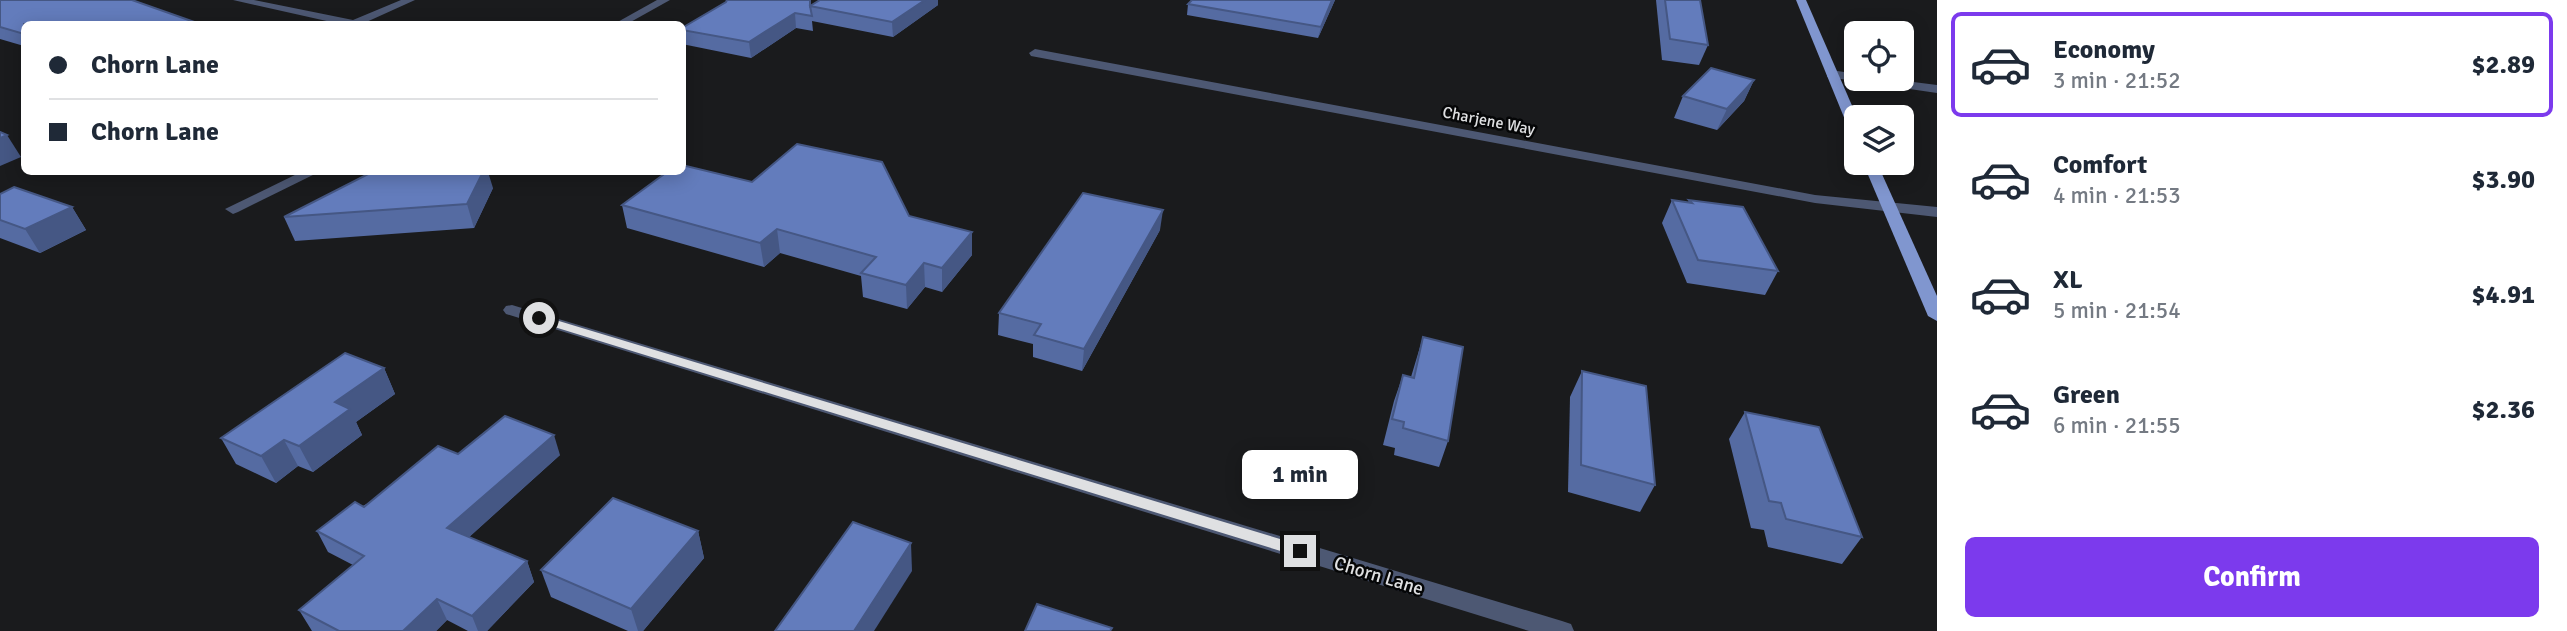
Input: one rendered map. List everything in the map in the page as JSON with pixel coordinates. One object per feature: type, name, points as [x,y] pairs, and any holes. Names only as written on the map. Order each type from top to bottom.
[{"type":"main road","points":[[1801,0],[1845,105]]},
{"type":"main road","points":[[1875,175],[1937,316]]},
{"type":"street","points":[[238,0],[340,21]]},
{"type":"street","points":[[361,21],[410,0]]},
{"type":"street","points":[[626,21],[665,0]]},
{"type":"street","name":"Charjene Way","points":[[1035,53],[1802,197],[1937,212]]},
{"type":"street","points":[[1831,74],[1844,76]]},
{"type":"street","points":[[1914,86],[1937,89]]},
{"type":"street","points":[[233,209],[306,175]]},
{"type":"street","name":"Chorn Lane","points":[[513,310],[1562,631]]},
{"type":"building","points":[[0,0],[132,0],[192,21],[21,21],[21,33],[0,27]]},
{"type":"building","points":[[810,0],[812,16],[795,13],[749,42],[686,31],[686,26],[726,2]]},
{"type":"building","points":[[820,0],[925,0],[892,22],[810,6]]},
{"type":"building","points":[[1192,0],[1332,0],[1321,27],[1188,4]]},
{"type":"building","points":[[1665,0],[1700,0],[1708,45],[1670,39]]},
{"type":"building","points":[[1711,68],[1754,80],[1727,109],[1683,96]]},
{"type":"building","points":[[797,144],[882,162],[909,216],[972,232],[942,268],[924,263],[906,285],[861,273],[876,257],[777,229],[760,243],[622,205],[663,175],[686,175],[686,166],[752,182]]},
{"type":"building","points":[[366,175],[482,175],[467,204],[284,217]]},
{"type":"building","points":[[14,187],[72,207],[25,229],[0,220],[0,194]]},
{"type":"building","points":[[1083,193],[1163,210],[1084,349],[1034,335],[1041,324],[999,313]]},
{"type":"building","points":[[1672,200],[1743,207],[1778,271],[1698,260]]},
{"type":"building","points":[[1423,337],[1463,347],[1448,441],[1403,428],[1404,422],[1392,419],[1403,375],[1414,378]]},
{"type":"building","points":[[345,353],[384,368],[335,402],[350,409],[299,446],[284,440],[261,456],[221,438]]},
{"type":"building","points":[[1582,371],[1646,386],[1655,485],[1581,465]]},
{"type":"building","points":[[1745,412],[1819,427],[1862,537],[1786,519],[1781,503],[1769,501]]},
{"type":"building","points":[[505,416],[554,435],[447,528],[527,561],[472,616],[437,599],[403,631],[339,631],[299,610],[364,556],[317,531],[355,502],[364,507],[438,446],[458,454]]},
{"type":"building","points":[[613,498],[698,531],[631,609],[541,570]]},
{"type":"building","points":[[853,522],[911,543],[854,631],[775,631]]},
{"type":"building","points":[[1037,604],[1112,628],[1110,631],[1025,631]]},
{"type":"route","points":[[539,318],[1300,551]]}]
